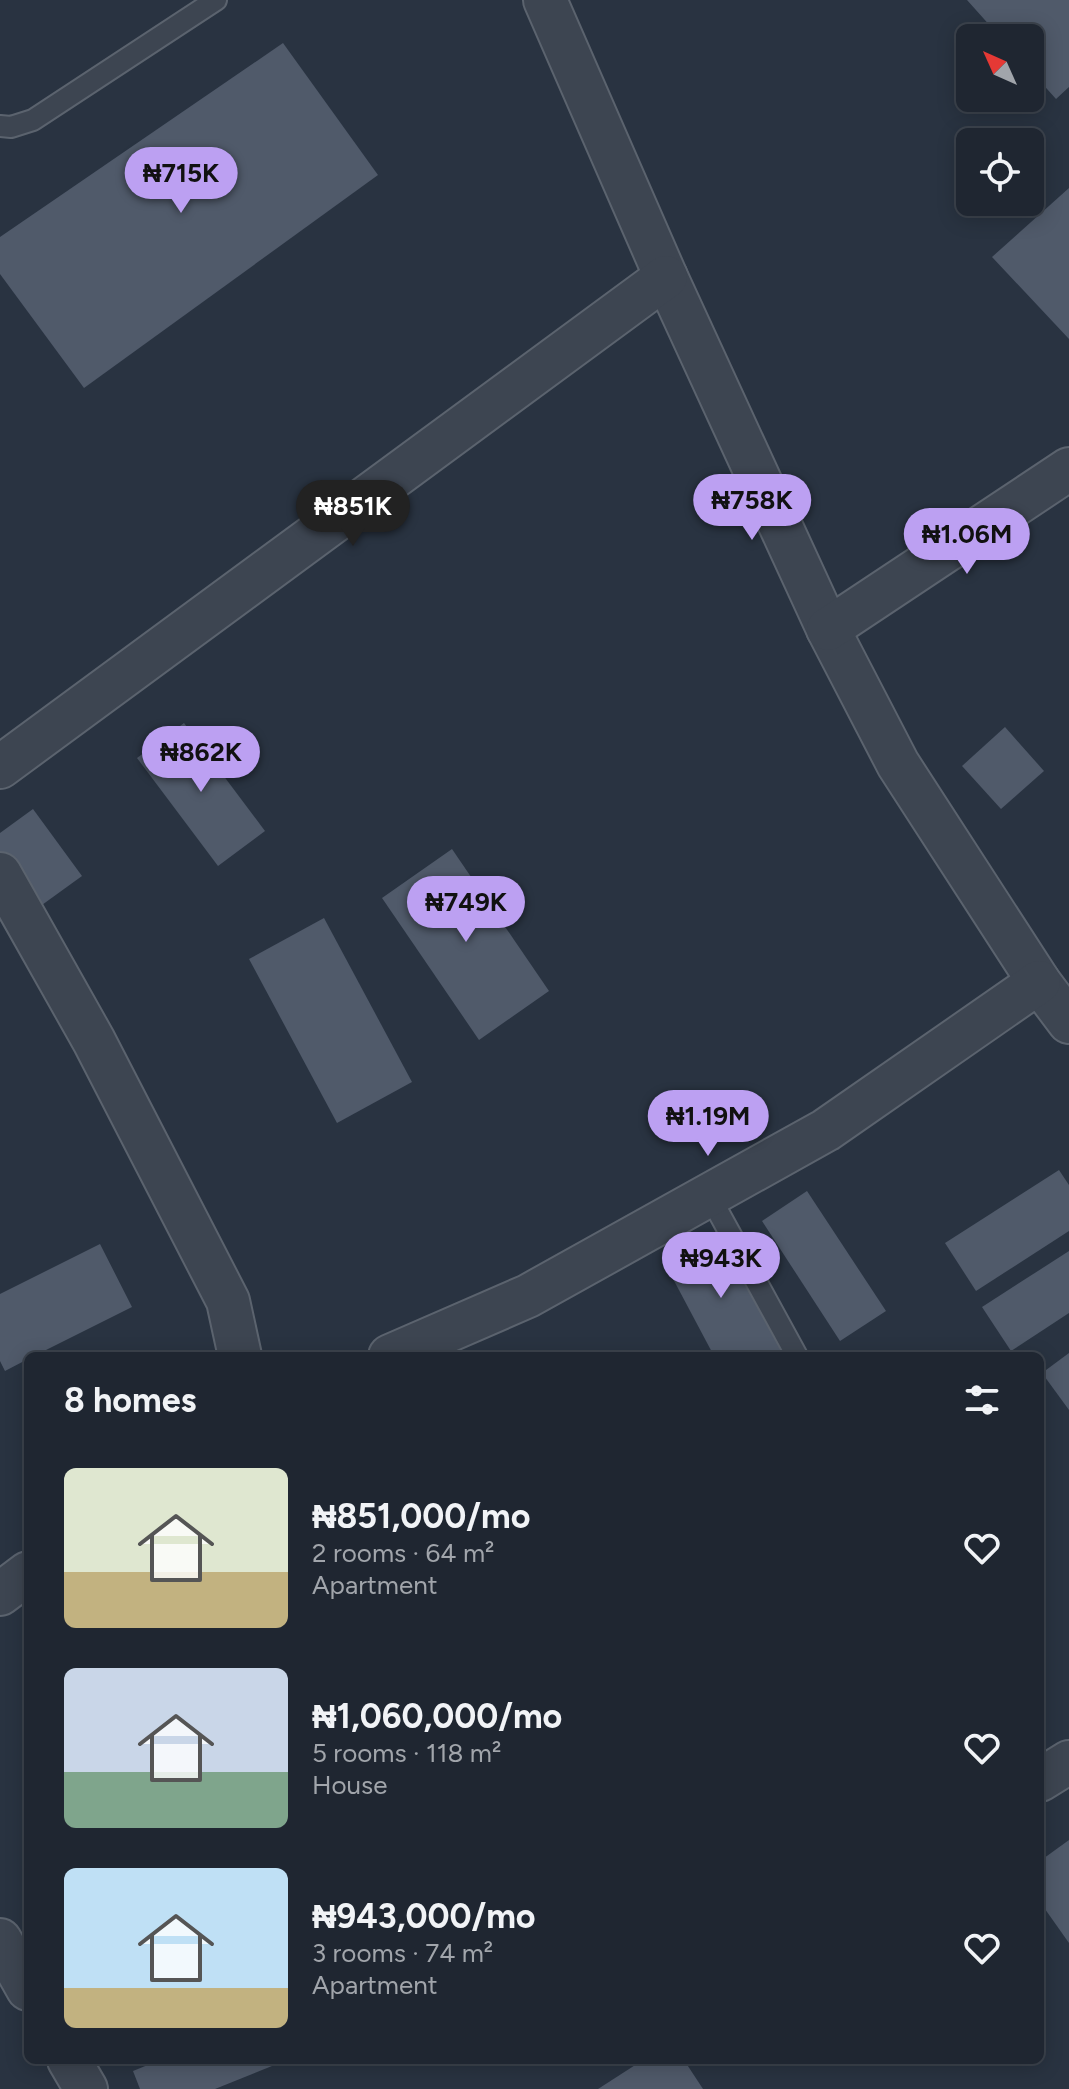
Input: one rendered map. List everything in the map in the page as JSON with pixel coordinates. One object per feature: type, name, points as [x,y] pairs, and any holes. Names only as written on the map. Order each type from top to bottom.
[{"type":"street","points":[[545,0],[666,277],[828,629],[898,764],[1039,982],[1069,1022]]},
{"type":"street","points":[[0,767],[666,277]]},
{"type":"street","points":[[828,629],[1069,469]]},
{"type":"street","points":[[0,874],[94,1041],[228,1301],[239,1352]]},
{"type":"street","points":[[399,1352],[528,1296],[826,1130],[1039,982]]},
{"type":"street","points":[[0,1594],[24,1576]]},
{"type":"street","points":[[0,1940],[24,1982]]},
{"type":"street","points":[[71,2064],[86,2089]]},
{"type":"lane","points":[[0,126],[11,127],[33,120],[216,0]]},
{"type":"lane","points":[[709,1195],[795,1352]]},
{"type":"building","points":[[967,0],[1069,0],[1069,87],[1056,99],[1044,86],[1044,24],[988,24]]},
{"type":"building","points":[[283,43],[378,175],[84,388],[0,274],[0,237]]},
{"type":"building","points":[[1069,188],[1069,339],[992,257],[1038,216],[1044,216],[1044,210]]},
{"type":"building","points":[[184,723],[265,831],[218,866],[137,758]]},
{"type":"building","points":[[1005,727],[1044,771],[1001,809],[962,766]]},
{"type":"building","points":[[33,809],[82,876],[35,910],[0,862],[0,833]]},
{"type":"building","points":[[452,849],[549,991],[479,1040],[382,898]]},
{"type":"building","points":[[324,918],[412,1082],[337,1123],[249,959]]},
{"type":"building","points":[[1059,1170],[1069,1185],[1069,1231],[976,1291],[945,1243]]},
{"type":"building","points":[[807,1191],[886,1311],[840,1341],[762,1221]]},
{"type":"building","points":[[719,1230],[782,1352],[712,1352],[663,1260]]},
{"type":"building","points":[[100,1244],[132,1307],[42,1352],[24,1352],[24,1361],[5,1371],[0,1361],[0,1294]]},
{"type":"building","points":[[1069,1251],[1069,1313],[1011,1351],[982,1307]]},
{"type":"building","points":[[1069,1353],[1069,1410],[1044,1376],[1044,1372]]},
{"type":"building","points":[[1069,1840],[1069,1943],[1044,1908],[1044,1858]]},
{"type":"building","points":[[150,2064],[272,2066],[215,2089],[140,2089],[133,2071]]},
{"type":"building","points":[[637,2064],[687,2064],[703,2089],[598,2089]]}]
